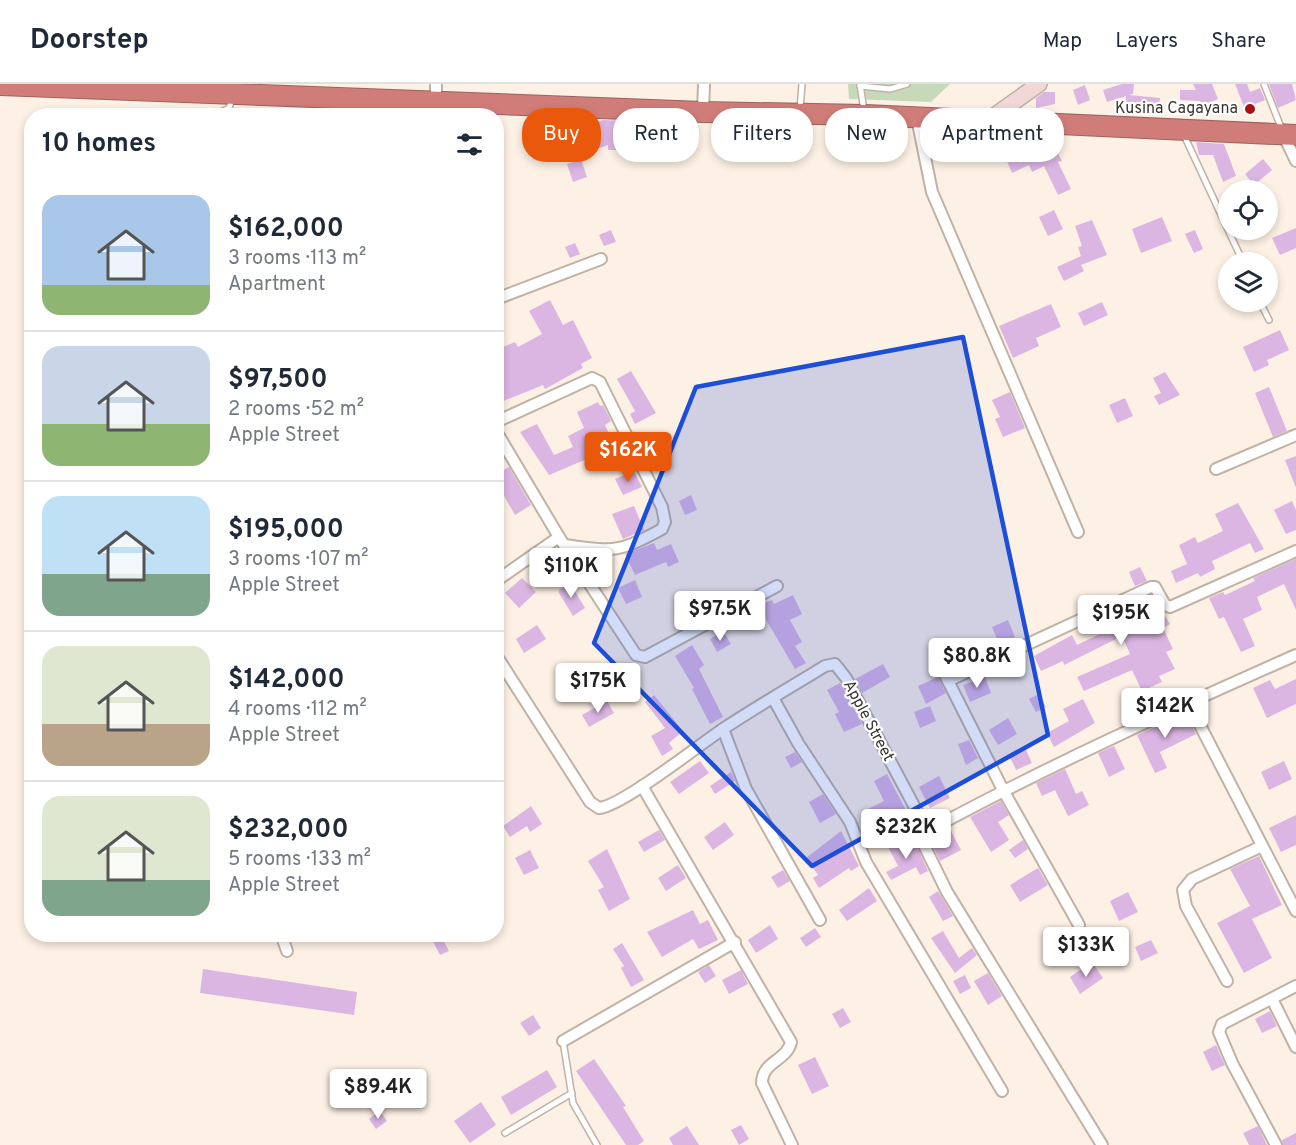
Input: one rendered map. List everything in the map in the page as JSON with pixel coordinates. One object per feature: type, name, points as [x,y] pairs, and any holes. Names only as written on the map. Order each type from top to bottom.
[{"type":"highway","points":[[0,85],[157,87],[276,94],[324,90],[388,107],[436,92],[711,112]]},
{"type":"highway","points":[[908,117],[918,118]]},
{"type":"highway","points":[[1064,124],[1290,134]]},
{"type":"street","points":[[703,112],[704,84]]},
{"type":"street","points":[[1005,108],[1039,84]]},
{"type":"street","points":[[918,118],[932,192],[1078,532]]},
{"type":"street","points":[[1290,134],[1296,160]]},
{"type":"street","points":[[504,296],[601,260]]},
{"type":"street","points":[[504,418],[592,378],[600,382],[662,507],[665,522],[662,530],[616,551],[562,541],[504,576]]},
{"type":"street","points":[[1216,469],[1296,435]]},
{"type":"street","points":[[504,444],[629,648],[640,656],[654,652],[777,586]]},
{"type":"street","points":[[948,681],[1151,587],[1155,587],[1165,605],[1170,607],[1296,551]]},
{"type":"street","points":[[1102,1145],[952,901],[923,843],[926,827],[935,827],[1003,790],[1188,702],[1296,655]]},
{"type":"street","points":[[937,659],[1003,790],[1079,925]]},
{"type":"street","name":"Apple Street","points":[[504,667],[594,805],[607,806],[642,786],[723,729],[825,666],[835,664],[839,667],[926,827]]},
{"type":"street","points":[[773,698],[803,752],[850,822],[866,862],[1002,1091]]},
{"type":"street","points":[[1188,702],[1296,911]]},
{"type":"street","points":[[723,729],[746,789],[820,920]]},
{"type":"street","points":[[642,786],[735,942],[791,1042],[788,1050],[766,1068],[762,1083],[792,1145]]},
{"type":"street","points":[[1227,981],[1186,906],[1183,890],[1192,879],[1262,846]]},
{"type":"street","points":[[284,942],[287,951]]},
{"type":"street","points":[[563,1041],[735,942]]},
{"type":"street","points":[[1276,1145],[1232,1064],[1219,1032],[1222,1024],[1296,986]]},
{"type":"street","points":[[1272,999],[1296,1047]]},
{"type":"lane","points":[[800,108],[802,84]]},
{"type":"lane","points":[[864,108],[860,85],[890,88],[908,84]]},
{"type":"lane","points":[[1264,84],[1290,134]]},
{"type":"lane","points":[[229,108],[242,91]]},
{"type":"lane","points":[[1180,129],[1238,252]]},
{"type":"lane","points":[[1265,312],[1269,321]]},
{"type":"lane","points":[[563,1041],[573,1102],[597,1145]]},
{"type":"lane","points":[[505,1132],[572,1093]]},
{"type":"highlighted area","points":[[963,337],[1048,735],[812,866],[594,643],[696,387]]},
{"type":"green space","points":[[848,84],[950,84],[931,102],[849,99]]},
{"type":"building","points":[[1122,84],[1134,84],[1133,94],[1129,95],[1160,98],[1159,110],[1126,109],[1126,96],[1107,102],[1103,90]]},
{"type":"building","points":[[1193,84],[1212,84],[1218,99],[1203,106],[1200,101],[1180,100],[1180,90],[1196,90]]},
{"type":"building","points":[[1235,84],[1247,84],[1250,92],[1260,88],[1265,100],[1255,104],[1257,108],[1246,112]]},
{"type":"building","points":[[1269,84],[1292,84],[1296,100],[1278,108]]},
{"type":"building","points":[[1085,85],[1090,100],[1078,105],[1073,90]]},
{"type":"building","points":[[1044,92],[1055,92],[1055,104],[1036,108],[1036,98]]},
{"type":"building","points":[[603,120],[613,120],[613,150],[608,150],[608,145],[601,147],[601,121]]},
{"type":"building","points":[[1196,142],[1224,144],[1236,176],[1222,180],[1213,155],[1199,155]]},
{"type":"building","points":[[1263,159],[1272,170],[1260,180],[1250,180],[1245,174]]},
{"type":"building","points":[[582,162],[587,177],[573,182],[567,164]]},
{"type":"building","points":[[1007,162],[1058,162],[1071,189],[1058,195],[1044,166],[1032,172],[1029,165],[1012,173]]},
{"type":"building","points":[[1054,210],[1063,229],[1048,236],[1039,217]]},
{"type":"building","points":[[1162,217],[1172,241],[1141,253],[1132,229]]},
{"type":"building","points":[[1092,220],[1107,255],[1081,265],[1084,271],[1064,281],[1057,267],[1081,256],[1078,247],[1082,246],[1075,226]]},
{"type":"building","points":[[1296,228],[1296,248],[1280,255],[1273,240],[1278,240],[1278,236]]},
{"type":"building","points":[[611,230],[616,242],[604,246],[599,235]]},
{"type":"building","points":[[1195,230],[1203,249],[1194,253],[1185,234]]},
{"type":"building","points":[[575,243],[580,254],[570,258],[565,247]]},
{"type":"building","points":[[550,300],[563,325],[573,320],[592,358],[581,364],[583,368],[545,389],[543,385],[504,401],[504,347],[515,342],[518,347],[542,334],[529,311]]},
{"type":"building","points":[[1102,302],[1108,315],[1084,326],[1078,313]]},
{"type":"building","points":[[1051,304],[1061,327],[1036,338],[1039,346],[1013,358],[999,326]]},
{"type":"building","points":[[1280,330],[1289,350],[1267,360],[1269,365],[1254,372],[1243,347]]},
{"type":"building","points":[[631,371],[656,413],[635,424],[630,414],[635,411],[617,379]]},
{"type":"building","points":[[1165,372],[1180,395],[1159,405],[1154,396],[1161,393],[1153,378]]},
{"type":"building","points":[[1269,387],[1287,431],[1273,437],[1255,393]]},
{"type":"building","points":[[1010,392],[1025,428],[1003,437],[995,419],[1000,417],[992,400]]},
{"type":"building","points":[[1125,398],[1133,416],[1117,423],[1109,405]]},
{"type":"building","points":[[598,402],[600,406],[603,405],[611,421],[605,425],[615,447],[549,475],[520,432],[537,424],[554,455],[573,447],[568,436],[584,428],[577,412]]},
{"type":"building","points":[[1296,456],[1296,488],[1285,460]]},
{"type":"building","points":[[509,467],[531,505],[515,515],[504,496],[504,470]]},
{"type":"building","points":[[634,471],[642,487],[623,495],[615,479]]},
{"type":"building","points":[[691,495],[697,510],[685,515],[679,501]]},
{"type":"building","points":[[1292,501],[1296,510],[1296,530],[1286,534],[1274,510]]},
{"type":"building","points":[[1238,503],[1264,549],[1255,553],[1250,543],[1212,561],[1215,569],[1200,577],[1198,573],[1176,583],[1171,571],[1187,564],[1179,545],[1195,537],[1198,543],[1223,531],[1215,514]]},
{"type":"building","points":[[634,506],[644,530],[623,539],[612,514]]},
{"type":"building","points":[[654,543],[657,550],[671,544],[679,562],[668,567],[666,562],[635,575],[625,554]]},
{"type":"building","points":[[1296,559],[1296,610],[1284,584],[1257,597],[1262,610],[1243,619],[1255,646],[1241,652],[1224,617],[1219,619],[1209,598],[1223,592],[1225,595],[1255,581],[1253,578]]},
{"type":"building","points":[[1140,567],[1147,581],[1135,586],[1129,572]]},
{"type":"building","points":[[522,578],[536,592],[519,608],[505,593]]},
{"type":"building","points":[[635,580],[642,597],[626,604],[618,588]]},
{"type":"building","points":[[570,583],[585,608],[573,616],[559,593],[559,590]]},
{"type":"building","points":[[793,595],[802,614],[790,620],[802,642],[795,646],[806,663],[795,669],[758,606],[772,600],[774,604]]},
{"type":"building","points":[[1151,595],[1170,624],[1163,628],[1173,649],[1166,652],[1175,669],[1159,676],[1162,682],[1142,691],[1132,670],[1084,691],[1077,677],[1130,654],[1122,636],[1064,665],[1063,661],[1041,671],[1034,656],[1072,635],[1077,645],[1100,634],[1093,622]]},
{"type":"building","points":[[1008,620],[1015,637],[999,644],[992,627]]},
{"type":"building","points":[[537,625],[546,639],[524,653],[516,639]]},
{"type":"building","points":[[723,631],[731,644],[717,652],[710,639]]},
{"type":"building","points":[[965,639],[975,654],[956,666],[946,651]]},
{"type":"building","points":[[692,645],[704,665],[699,669],[723,717],[710,724],[692,689],[694,688],[675,656]]},
{"type":"building","points":[[883,664],[890,677],[862,693],[855,679]]},
{"type":"building","points":[[938,677],[946,693],[926,704],[918,686]]},
{"type":"building","points":[[985,677],[991,693],[970,702],[963,685]]},
{"type":"building","points":[[1296,679],[1296,704],[1267,718],[1253,688],[1270,680],[1275,689]]},
{"type":"building","points":[[840,683],[862,724],[844,732],[835,714],[839,712],[827,690]]},
{"type":"building","points":[[1039,694],[1046,707],[1036,712],[1029,699]]},
{"type":"building","points":[[654,695],[683,731],[669,743],[673,749],[662,756],[651,736],[665,728],[645,702]]},
{"type":"building","points":[[1083,699],[1095,723],[1054,747],[1047,733],[1069,721],[1063,709]]},
{"type":"building","points":[[607,701],[614,713],[589,727],[582,715]]},
{"type":"building","points":[[930,706],[936,721],[920,728],[914,712]]},
{"type":"building","points":[[1185,713],[1196,734],[1160,752],[1167,768],[1155,773],[1137,735]]},
{"type":"building","points":[[1008,718],[1017,734],[998,745],[989,730]]},
{"type":"building","points":[[969,740],[978,758],[966,765],[958,744]]},
{"type":"building","points":[[1114,746],[1125,769],[1109,777],[1098,753]]},
{"type":"building","points":[[1025,748],[1032,763],[1016,770],[1009,755]]},
{"type":"building","points":[[795,752],[802,762],[791,768],[785,757]]},
{"type":"building","points":[[700,761],[709,773],[679,794],[670,782]]},
{"type":"building","points":[[1284,761],[1292,779],[1269,790],[1261,772]]},
{"type":"building","points":[[1065,769],[1076,794],[1082,791],[1089,805],[1068,816],[1055,790],[1042,796],[1036,783]]},
{"type":"building","points":[[731,772],[735,781],[715,794],[710,786]]},
{"type":"building","points":[[887,774],[910,818],[894,826],[887,813],[871,820],[866,810],[884,801],[874,781]]},
{"type":"building","points":[[939,776],[950,798],[930,808],[919,787]]},
{"type":"building","points":[[823,794],[836,814],[820,823],[809,802]]},
{"type":"building","points":[[1001,801],[1009,815],[998,822],[1009,840],[991,852],[970,817]]},
{"type":"building","points":[[531,806],[542,824],[530,832],[527,826],[510,837],[504,825]]},
{"type":"building","points":[[1296,815],[1296,845],[1281,852],[1269,828]]},
{"type":"building","points":[[725,822],[734,835],[713,850],[704,837]]},
{"type":"building","points":[[659,830],[665,840],[644,852],[638,842]]},
{"type":"building","points":[[841,831],[859,866],[851,871],[849,868],[819,888],[813,878],[818,875],[806,858]]},
{"type":"building","points":[[951,831],[961,850],[940,861],[931,842]]},
{"type":"building","points":[[895,838],[901,850],[916,843],[928,871],[920,875],[916,867],[891,880],[886,872],[898,866],[886,843]]},
{"type":"building","points":[[1023,840],[1028,849],[1015,858],[1009,850]]},
{"type":"building","points":[[607,849],[630,899],[609,911],[598,890],[604,887],[588,861]]},
{"type":"building","points":[[530,850],[539,868],[524,875],[515,858]]},
{"type":"building","points":[[1259,856],[1282,905],[1252,919],[1272,958],[1244,973],[1217,923],[1250,906],[1230,869]]},
{"type":"building","points":[[678,865],[686,878],[666,891],[658,878]]},
{"type":"building","points":[[1038,868],[1048,885],[1020,902],[1010,885]]},
{"type":"building","points":[[783,870],[790,881],[778,888],[771,877]]},
{"type":"building","points":[[869,888],[877,901],[847,921],[839,910]]},
{"type":"building","points":[[938,891],[953,916],[943,921],[929,897]]},
{"type":"building","points":[[1128,892],[1138,912],[1119,921],[1110,901]]},
{"type":"building","points":[[693,910],[700,924],[708,920],[718,940],[699,949],[693,939],[662,957],[647,932]]},
{"type":"building","points":[[770,925],[778,939],[756,953],[748,940]]},
{"type":"building","points":[[815,928],[821,937],[806,947],[800,938]]},
{"type":"building","points":[[943,931],[959,958],[972,948],[977,955],[955,973],[931,938]]},
{"type":"building","points":[[1151,940],[1158,953],[1141,961],[1135,947]]},
{"type":"building","points":[[433,942],[444,942],[449,951],[440,955]]},
{"type":"building","points":[[622,943],[644,980],[631,987],[621,968],[624,966],[613,949]]},
{"type":"building","points":[[1092,962],[1103,978],[1080,994],[1070,977]]},
{"type":"building","points":[[709,965],[716,976],[705,983],[698,972]]},
{"type":"building","points":[[203,969],[357,992],[354,1015],[200,993]]},
{"type":"building","points":[[741,970],[748,984],[729,994],[722,980]]},
{"type":"building","points":[[988,973],[1002,996],[988,1005],[974,981]]},
{"type":"building","points":[[965,975],[971,988],[960,994],[953,981]]},
{"type":"building","points":[[843,1008],[851,1022],[840,1028],[832,1014]]},
{"type":"building","points":[[1270,1011],[1277,1026],[1262,1033],[1255,1019]]},
{"type":"building","points":[[533,1015],[541,1028],[529,1036],[520,1023]]},
{"type":"building","points":[[1216,1045],[1225,1065],[1212,1071],[1203,1052]]},
{"type":"building","points":[[815,1057],[829,1086],[812,1094],[798,1065]]},
{"type":"building","points":[[594,1059],[626,1106],[623,1107],[644,1141],[638,1145],[626,1145],[576,1071]]},
{"type":"building","points":[[547,1070],[557,1087],[511,1115],[501,1097]]},
{"type":"building","points":[[481,1102],[496,1125],[470,1143],[454,1121]]},
{"type":"building","points":[[380,1111],[387,1121],[376,1129],[369,1119]]},
{"type":"building","points":[[741,1125],[749,1139],[739,1145],[731,1130]]},
{"type":"building","points":[[687,1126],[699,1145],[673,1145],[669,1138]]},
{"type":"building","points":[[1258,1126],[1267,1145],[1249,1145],[1243,1133]]},
{"type":"building","points":[[1296,1133],[1296,1145],[1283,1145],[1282,1140]]},
{"type":"place","name":"Kusina Cagayana","points":[[1250,109]]}]
